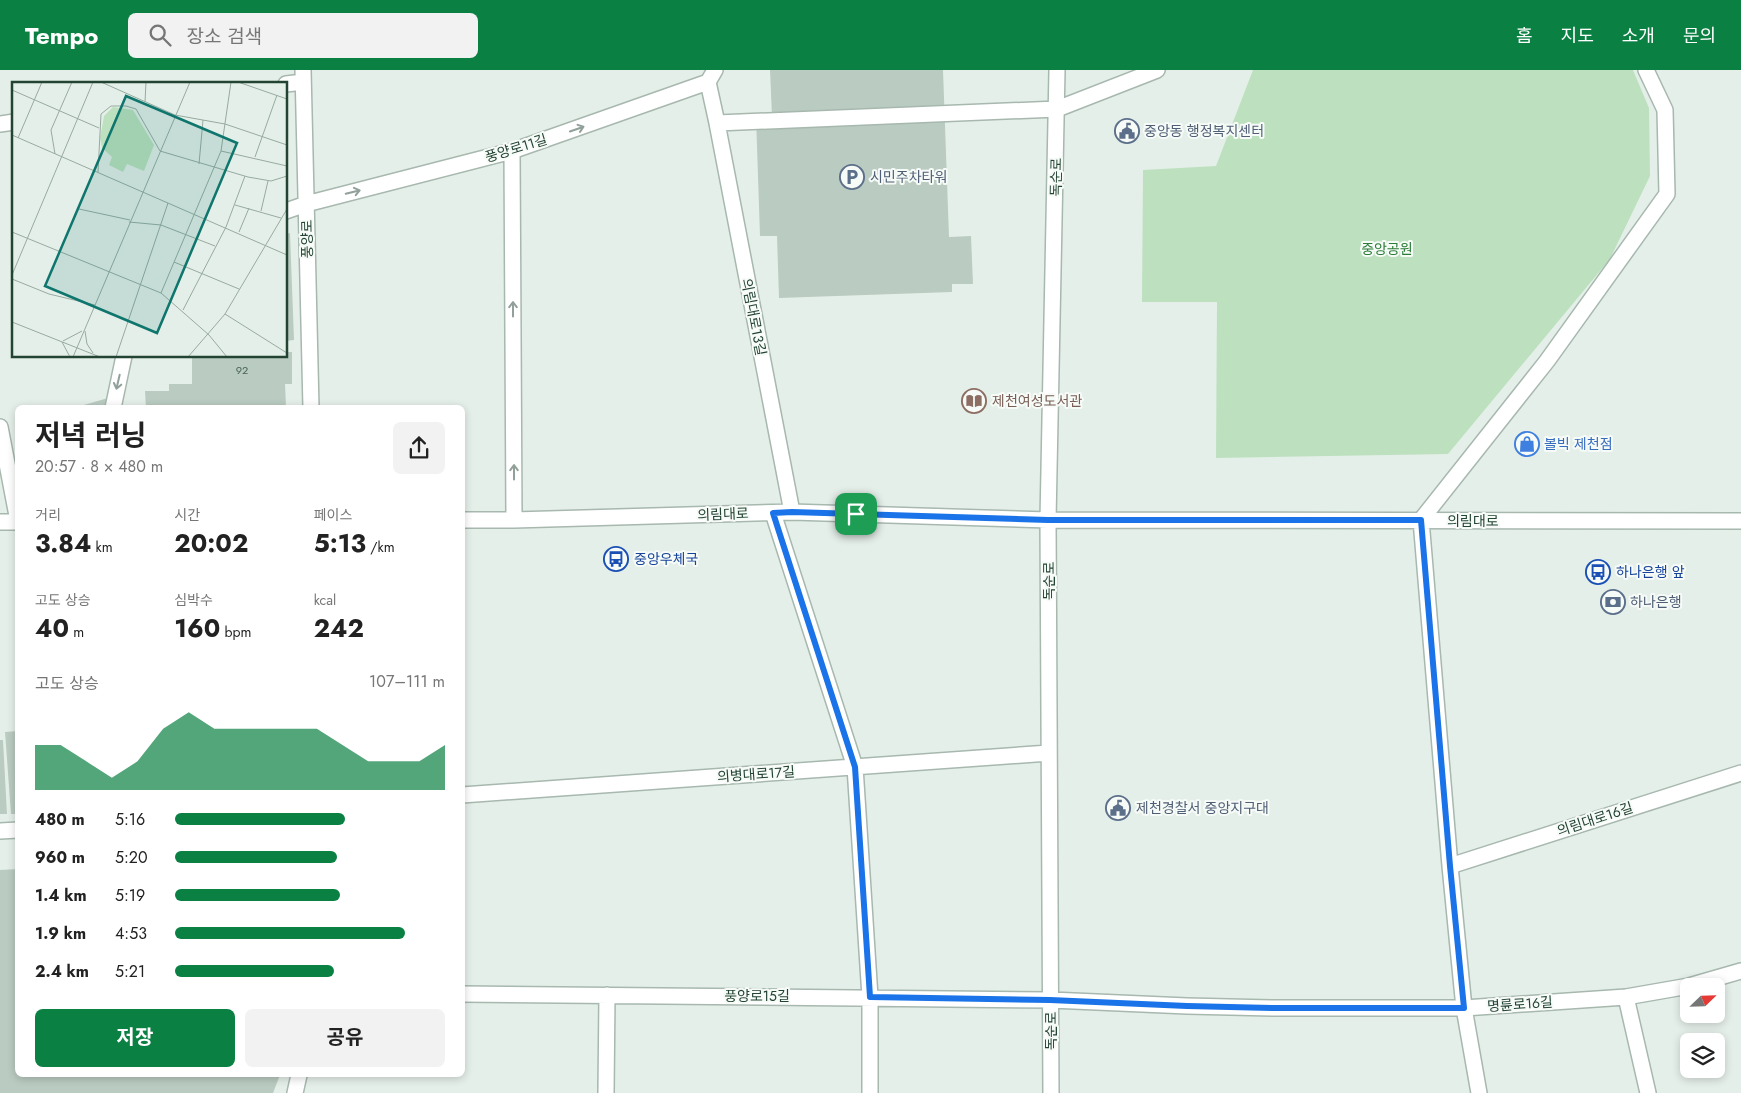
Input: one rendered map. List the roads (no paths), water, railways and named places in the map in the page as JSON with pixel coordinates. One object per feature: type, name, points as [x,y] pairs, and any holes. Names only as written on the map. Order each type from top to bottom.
[{"type":"street","name":"독순로","points":[[1050,1093],[1048,520],[1057,70]]},
{"type":"street","points":[[717,123],[1057,109],[1157,70]]},
{"type":"street","points":[[1479,1093],[1464,1008],[1421,520],[1547,362],[1667,194],[1665,110],[1646,70]]},
{"type":"street","points":[[288,83],[303,76]]},
{"type":"street","name":"풍양로","points":[[303,76],[311,405]]},
{"type":"street","name":"풍양로11길","points":[[288,210],[306,204],[512,152],[712,76]]},
{"type":"street","name":"의림대로13길","points":[[712,76],[717,123],[792,512]]},
{"type":"street","points":[[512,152],[514,520]]},
{"type":"street","points":[[114,405],[124,358]]},
{"type":"street","points":[[0,427],[15,506]]},
{"type":"street","name":"의림대로","points":[[465,520],[792,512],[1048,520],[1741,521]]},
{"type":"street","points":[[773,513],[855,767],[870,997],[870,1093]]},
{"type":"street","points":[[0,522],[15,522]]},
{"type":"street","name":"의병대로17길","points":[[465,795],[1050,753]]},
{"type":"street","name":"의림대로16길","points":[[1450,866],[1741,773]]},
{"type":"street","points":[[0,831],[15,830]]},
{"type":"street","name":"명륜로16길","points":[[1717,978],[1741,971]]},
{"type":"street","name":"명륜로16길","points":[[1050,1000],[1254,1008],[1464,1008],[1626,997],[1680,988]]},
{"type":"street","name":"풍양로15길","points":[[465,994],[1050,1000]]},
{"type":"street","points":[[606,1093],[607,995]]},
{"type":"street","points":[[1626,997],[1648,1093]]},
{"type":"street","points":[[295,1093],[299,1077]]},
{"type":"place","name":"중앙동 행정복지센터","points":[[1127,131]]},
{"type":"place","name":"시민주차타워","points":[[852,177]]},
{"type":"place","name":"제천여성도서관","points":[[974,401]]},
{"type":"place","name":"볼빅 제천점","points":[[1527,444]]},
{"type":"place","name":"중앙우체국","points":[[616,559]]},
{"type":"place","name":"하나은행 앞","points":[[1598,572]]},
{"type":"place","name":"하나은행","points":[[1613,602]]},
{"type":"place","name":"제천경찰서 중앙지구대","points":[[1118,808]]},
{"type":"park label","name":"중앙공원","points":[[1387,249]]}]
